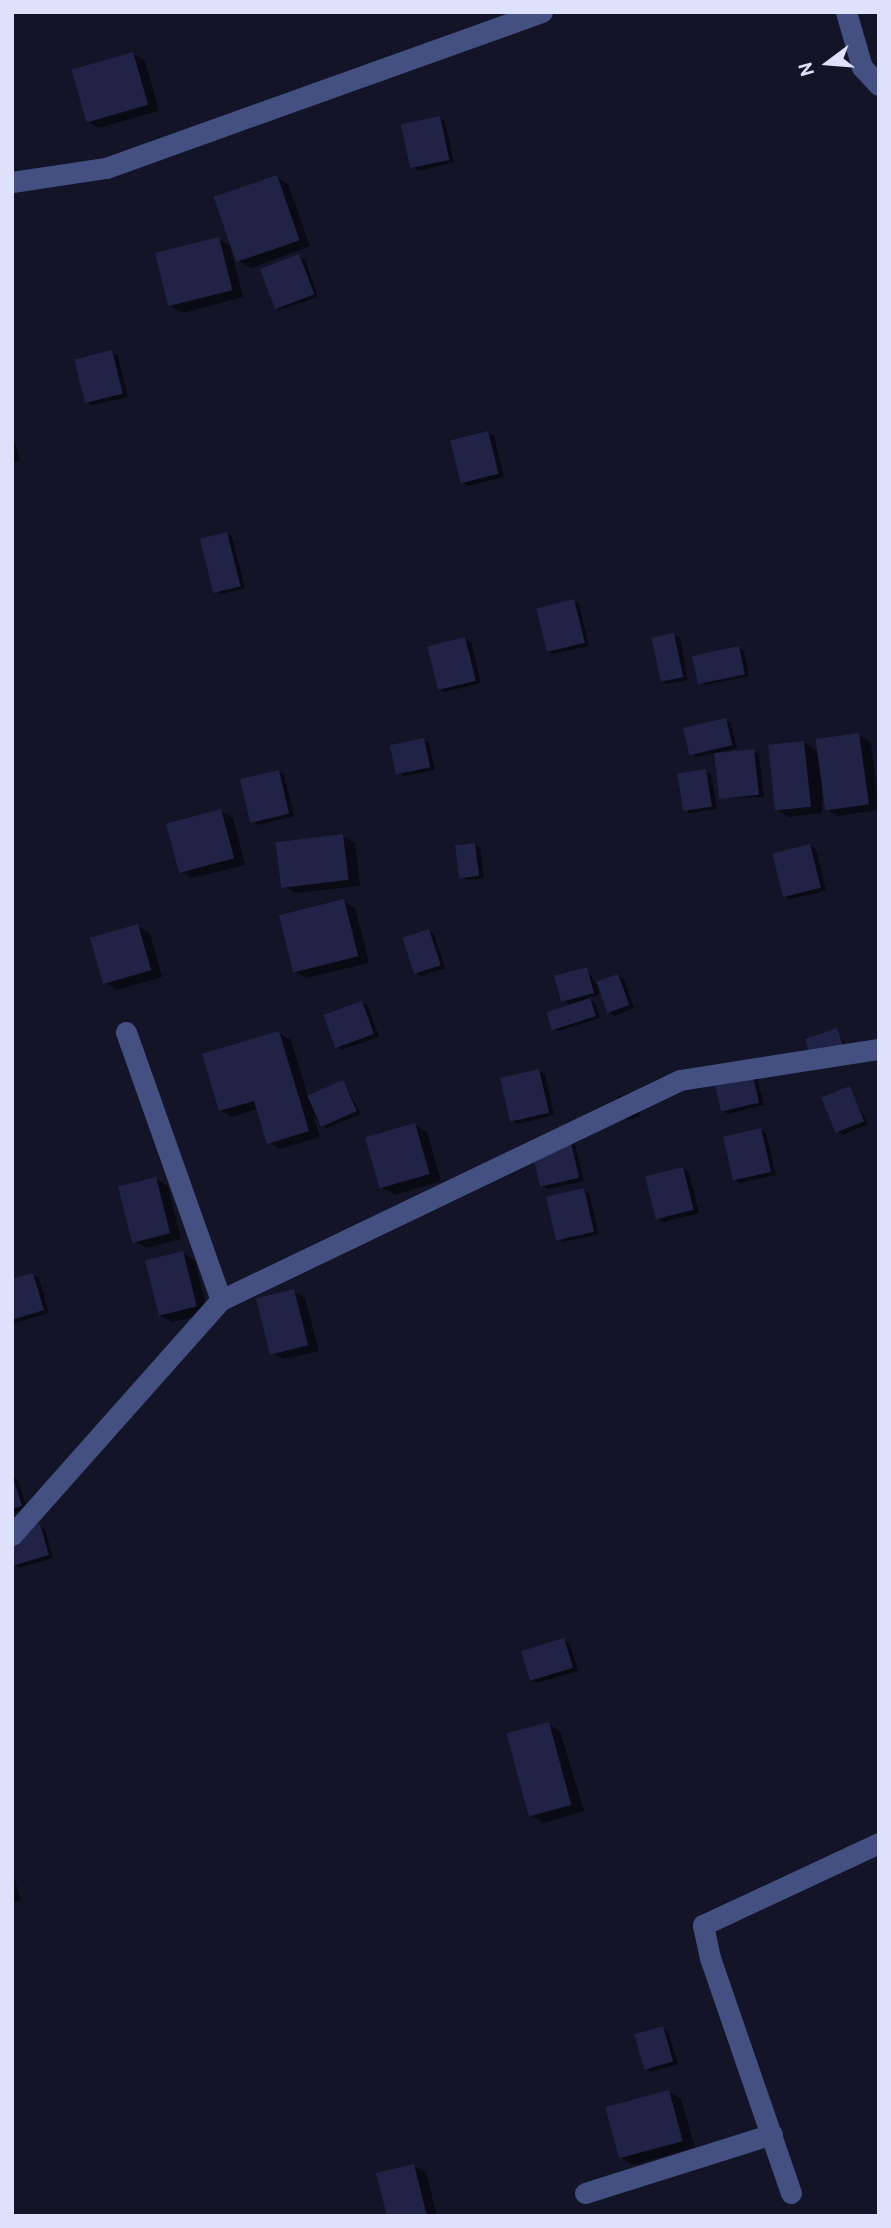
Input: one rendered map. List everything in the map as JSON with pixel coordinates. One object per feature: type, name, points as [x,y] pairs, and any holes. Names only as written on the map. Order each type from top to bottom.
[{"type":"street","points":[[12,182],[106,167],[542,12]]},
{"type":"street","points":[[846,12],[862,66],[879,85]]},
{"type":"street","points":[[126,1032],[221,1300]]},
{"type":"street","points":[[12,1535],[221,1300],[680,1080],[879,1049]]},
{"type":"street","points":[[791,2193],[710,1958],[703,1926],[879,1843]]},
{"type":"street","points":[[584,2193],[772,2134]]},
{"type":"building","points":[[133,52],[148,105],[87,123],[71,70]]},
{"type":"building","points":[[440,116],[449,160],[410,168],[401,124]]},
{"type":"building","points":[[277,175],[299,240],[236,262],[214,197]]},
{"type":"building","points":[[219,237],[232,290],[168,306],[155,253]]},
{"type":"building","points":[[299,254],[314,294],[275,309],[260,269]]},
{"type":"building","points":[[112,350],[123,394],[85,403],[74,359]]},
{"type":"building","points":[[488,431],[499,474],[461,483],[450,440]]},
{"type":"building","points":[[227,532],[241,586],[213,593],[200,539]]},
{"type":"building","points":[[574,599],[585,643],[547,652],[536,608]]},
{"type":"building","points":[[674,633],[683,677],[661,682],[652,638]]},
{"type":"building","points":[[465,637],[476,681],[438,690],[427,646]]},
{"type":"building","points":[[739,646],[745,674],[698,684],[692,656]]},
{"type":"building","points":[[726,718],[732,745],[689,755],[683,728]]},
{"type":"building","points":[[859,733],[869,804],[825,810],[815,739]]},
{"type":"building","points":[[424,738],[430,767],[396,775],[390,745]]},
{"type":"building","points":[[804,741],[811,807],[775,810],[768,745]]},
{"type":"building","points":[[754,749],[759,795],[719,799],[714,753]]},
{"type":"building","points":[[706,769],[712,807],[683,811],[677,774]]},
{"type":"building","points":[[279,770],[289,814],[250,823],[240,779]]},
{"type":"building","points":[[221,809],[234,858],[179,873],[166,824]]},
{"type":"building","points":[[343,834],[349,880],[281,888],[276,842]]},
{"type":"building","points":[[475,843],[479,876],[459,878],[455,845]]},
{"type":"building","points":[[810,844],[821,888],[783,897],[772,853]]},
{"type":"building","points":[[344,899],[358,956],[293,972],[279,915]]},
{"type":"building","points":[[138,924],[151,970],[103,984],[90,938]]},
{"type":"building","points":[[429,929],[441,965],[414,974],[402,938]]},
{"type":"building","points":[[587,967],[594,993],[561,1002],[554,976]]},
{"type":"building","points":[[618,974],[629,1005],[608,1013],[596,982]]},
{"type":"building","points":[[590,998],[596,1016],[552,1030],[546,1012]]},
{"type":"building","points":[[362,1001],[374,1034],[335,1048],[323,1015]]},
{"type":"building","points":[[837,1028],[843,1045],[811,1056],[805,1039]]},
{"type":"building","points":[[279,1031],[309,1131],[267,1144],[254,1101],[219,1111],[202,1054]]},
{"type":"building","points":[[749,1059],[759,1103],[721,1112],[711,1068]]},
{"type":"building","points":[[539,1069],[549,1113],[510,1122],[500,1078]]},
{"type":"building","points":[[343,1080],[357,1111],[321,1127],[307,1096]]},
{"type":"building","points":[[850,1086],[864,1121],[835,1133],[821,1098]]},
{"type":"building","points":[[415,1123],[430,1174],[380,1188],[365,1137]]},
{"type":"building","points":[[761,1128],[771,1172],[733,1181],[723,1137]]},
{"type":"building","points":[[569,1134],[579,1178],[540,1187],[530,1143]]},
{"type":"building","points":[[683,1167],[694,1210],[656,1219],[645,1176]]},
{"type":"building","points":[[156,1177],[170,1233],[132,1243],[118,1186]]},
{"type":"building","points":[[584,1188],[594,1232],[556,1241],[546,1197]]},
{"type":"building","points":[[183,1251],[197,1306],[159,1316],[145,1260]]},
{"type":"building","points":[[33,1273],[44,1310],[12,1320],[12,1279]]},
{"type":"building","points":[[294,1289],[308,1345],[270,1355],[256,1298]]},
{"type":"building","points":[[12,1475],[22,1506],[12,1509]]},
{"type":"building","points":[[40,1524],[49,1555],[12,1566],[12,1532]]},
{"type":"building","points":[[564,1638],[573,1668],[530,1681],[521,1651]]},
{"type":"building","points":[[549,1722],[571,1805],[529,1816],[506,1733]]},
{"type":"building","points":[[663,2026],[673,2062],[644,2070],[634,2034]]},
{"type":"building","points":[[669,2090],[683,2141],[619,2158],[605,2107]]},
{"type":"building","points":[[414,2164],[427,2216],[387,2216],[376,2173]]}]
